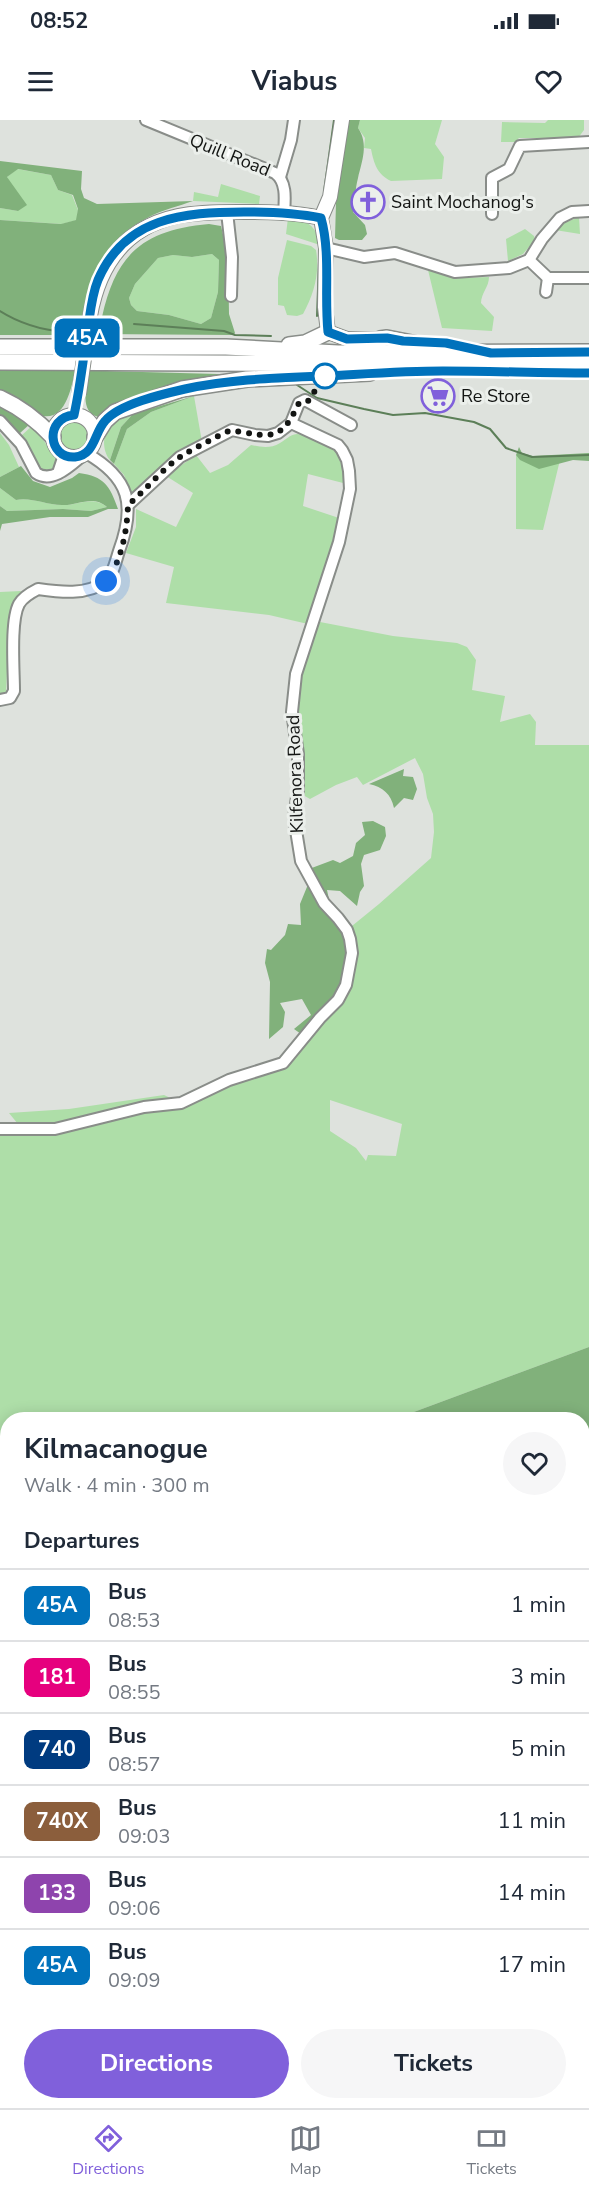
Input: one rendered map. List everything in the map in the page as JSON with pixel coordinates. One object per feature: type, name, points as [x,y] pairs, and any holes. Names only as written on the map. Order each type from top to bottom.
[{"type":"highway","points":[[0,347],[266,348],[297,345],[328,332]]},
{"type":"highway","points":[[380,339],[387,338],[475,353]]},
{"type":"highway","points":[[226,347],[338,353],[589,352]]},
{"type":"highway","points":[[0,362],[589,364]]},
{"type":"highway","points":[[95,437],[105,421],[115,412],[182,389],[216,382],[404,371],[589,373]]},
{"type":"highway","points":[[0,398],[34,418],[53,437]]},
{"type":"main road","points":[[342,120],[330,197],[321,218],[326,248],[325,307],[328,332],[347,339],[380,339]]},
{"type":"main road","points":[[74,415],[93,297],[106,264],[116,251],[138,232],[159,221],[202,213],[284,213],[321,218]]},
{"type":"main road","points":[[74,415],[83,417],[91,423],[95,437],[91,449],[84,455],[70,457],[56,448],[53,437],[54,427],[59,420],[74,415]]},
{"type":"street","name":"Quill Road","points":[[146,120],[245,159],[280,177],[285,195],[284,213]]},
{"type":"street","points":[[280,177],[291,140],[294,120]]},
{"type":"street","points":[[492,214],[492,178],[509,169],[520,146],[589,142]]},
{"type":"street","points":[[326,248],[364,257],[395,253],[455,272],[509,268],[529,260],[542,239],[560,218],[572,212],[589,211]]},
{"type":"street","points":[[227,212],[232,257],[231,296]]},
{"type":"street","points":[[529,260],[548,278],[589,278]]},
{"type":"street","points":[[546,292],[548,278]]},
{"type":"street","points":[[128,505],[180,457],[225,432],[233,430],[268,436],[278,433],[291,423],[299,403],[305,400],[351,425]]},
{"type":"street","points":[[0,421],[21,444],[36,472],[42,477],[50,477],[63,471],[84,455],[111,470],[123,487],[128,505],[123,542],[106,581],[81,590],[62,592],[38,589],[28,594],[18,605],[14,630],[14,691],[10,698],[0,700]]},
{"type":"street","name":"Kilfenora Road","points":[[0,1129],[55,1129],[144,1107],[181,1103],[229,1080],[283,1063],[338,1000],[346,985],[352,952],[350,939],[343,924],[324,903],[301,861],[294,818],[298,770],[292,711],[296,674],[339,542],[350,489],[350,471],[342,450],[331,440],[291,423]]},
{"type":"street","points":[[57,473],[64,455]]},
{"type":"green space","points":[[348,120],[360,120],[358,128],[364,146],[353,212],[365,225],[367,234],[362,240],[335,238],[336,203]]},
{"type":"green space","points":[[360,120],[442,120],[435,144],[444,157],[442,179],[391,181],[386,178],[377,168],[371,149],[364,148],[365,138],[358,128]]},
{"type":"green space","points":[[548,120],[584,120],[584,130],[578,138],[519,138],[515,142],[501,142],[502,122],[545,123]]},
{"type":"green space","points":[[0,161],[82,171],[81,189],[84,198],[97,204],[193,201],[149,217],[132,227],[119,239],[99,266],[92,282],[79,335],[0,335],[0,220],[61,224],[76,220],[78,209],[73,195],[58,190],[51,175],[18,169],[7,177],[27,205],[18,211],[0,208]]},
{"type":"green space","points":[[17,169],[51,175],[58,190],[72,195],[78,210],[77,220],[62,224],[0,220],[0,208],[18,211],[7,177]]},
{"type":"green space","points":[[221,184],[260,196],[259,204],[193,201],[194,192],[218,197]]},
{"type":"green space","points":[[579,217],[580,234],[555,230],[564,223]]},
{"type":"green space","points":[[288,218],[310,225],[320,245],[286,234]]},
{"type":"green space","points":[[209,224],[221,226],[228,256],[229,314],[235,333],[233,335],[95,334],[97,320],[102,317],[115,276],[125,261],[150,239],[186,227]],"holes":[[[212,254],[219,260],[218,292],[211,318],[201,324],[169,315],[137,311],[131,305],[129,298],[135,284],[158,258],[173,255],[192,257]]]},
{"type":"green space","points":[[525,229],[534,236],[535,240],[523,254],[508,261],[506,239]]},
{"type":"green space","points":[[287,240],[311,246],[316,250],[317,275],[313,291],[303,314],[297,316],[287,315],[284,306],[278,305],[278,278]]},
{"type":"green space","points":[[212,254],[219,260],[218,292],[211,318],[201,324],[169,315],[137,311],[131,305],[129,298],[135,284],[158,258],[173,255],[192,257]]},
{"type":"green space","points":[[428,270],[460,278],[489,277],[481,303],[494,317],[492,331],[442,328]]},
{"type":"green space","points":[[0,370],[75,370],[70,393],[62,407],[51,416],[43,416],[26,410],[0,394]]},
{"type":"green space","points":[[89,371],[255,375],[100,417],[93,415],[86,405]]},
{"type":"green space","points":[[194,396],[202,442],[134,494],[131,493],[124,475],[114,464],[127,429],[151,412]]},
{"type":"green space","points":[[194,396],[151,412],[127,429],[114,464],[110,460],[121,427],[133,414]]},
{"type":"green space","points":[[0,406],[31,423],[19,434],[0,415]]},
{"type":"green space","points":[[133,414],[121,427],[110,460],[104,447],[108,428],[113,423]]},
{"type":"green space","points":[[74,421],[84,426],[89,436],[84,446],[74,451],[64,446],[59,436],[64,426]]},
{"type":"green space","points":[[33,425],[57,460],[55,468],[51,471],[42,470],[21,436]]},
{"type":"green space","points":[[0,433],[9,445],[19,467],[0,477]]},
{"type":"green space","points":[[297,434],[305,435],[340,450],[347,484],[308,474],[303,506],[342,519],[308,624],[269,615],[166,603],[174,567],[126,553],[136,527],[136,509],[176,527],[193,493],[166,476],[196,455],[210,473],[228,465],[251,445],[273,446]]},
{"type":"green space","points":[[519,447],[522,453],[533,456],[589,453],[589,461],[573,460],[539,469],[520,460],[516,455]]},
{"type":"green space","points":[[516,455],[533,461],[560,460],[543,530],[516,529]]},
{"type":"green space","points":[[21,466],[33,481],[50,487],[79,473],[95,477],[109,488],[118,509],[108,509],[88,517],[50,517],[2,524],[0,531],[0,506],[7,511],[63,509],[91,511],[107,507],[96,501],[62,505],[16,500],[0,488],[0,477]]},
{"type":"green space","points":[[0,488],[16,500],[62,505],[90,501],[107,507],[91,511],[63,509],[7,511],[0,506]]},
{"type":"green space","points":[[21,591],[9,628],[6,693],[0,696],[0,592]]},
{"type":"green space","points":[[320,622],[393,636],[457,643],[467,647],[476,660],[472,690],[505,696],[500,722],[530,714],[536,722],[535,745],[589,745],[589,1347],[414,1412],[0,1412],[0,1129],[22,1129],[9,1113],[69,1109],[164,1095],[181,1103],[271,1068],[304,1039],[347,930],[431,858],[434,832],[433,814],[427,798],[423,774],[415,758],[363,785],[357,777],[310,799],[303,795],[296,722],[302,663]],"holes":[[[330,1100],[402,1124],[396,1156],[368,1155],[366,1161],[356,1148],[330,1131]]]},
{"type":"green space","points":[[404,769],[403,776],[413,777],[417,789],[413,800],[404,798],[394,808],[386,792],[369,784]]},
{"type":"green space","points":[[373,821],[385,827],[386,836],[380,850],[364,855],[361,864],[364,886],[357,906],[340,891],[327,890],[330,904],[309,869],[333,860],[340,863],[353,856],[356,843],[365,835],[362,822]]},
{"type":"green space","points":[[309,882],[343,928],[350,953],[338,998],[301,1034],[294,1029],[311,1015],[302,999],[280,1003],[285,1012],[283,1027],[269,1039],[270,982],[265,963],[267,949],[271,950],[285,935],[288,924],[301,925],[300,904]]},
{"type":"green space","points":[[589,1347],[589,1412],[414,1412]]},
{"type":"waterway","points":[[324,192],[334,120]]},
{"type":"waterway","points":[[317,316],[319,262]]},
{"type":"waterway","points":[[0,311],[31,325],[65,332]]},
{"type":"waterway","points":[[134,324],[224,331],[235,335],[271,336]]},
{"type":"waterway","points":[[297,385],[317,398],[364,409],[393,415],[425,413],[474,422],[490,429],[506,448],[532,457],[589,455]]},
{"type":"bus line","name":"45A","points":[[589,352],[491,353],[446,343],[387,338],[340,338],[328,332],[325,307],[326,248],[321,218],[262,212],[202,213],[178,216],[159,221],[138,232],[116,251],[106,264],[93,297],[74,415],[59,420],[54,427],[53,437],[56,448],[64,455],[82,456],[91,449],[105,421],[115,412],[182,389],[216,382],[404,371],[589,373]]},
{"type":"place","name":"Saint Mochanog's","points":[[368,202]]},
{"type":"place","name":"Re Store","points":[[438,396]]},
{"type":"route","points":[[106,581],[123,542],[128,520],[128,505],[169,466],[180,457],[225,432],[233,430],[268,436],[278,433],[291,423],[299,403],[308,401],[325,376]]}]
